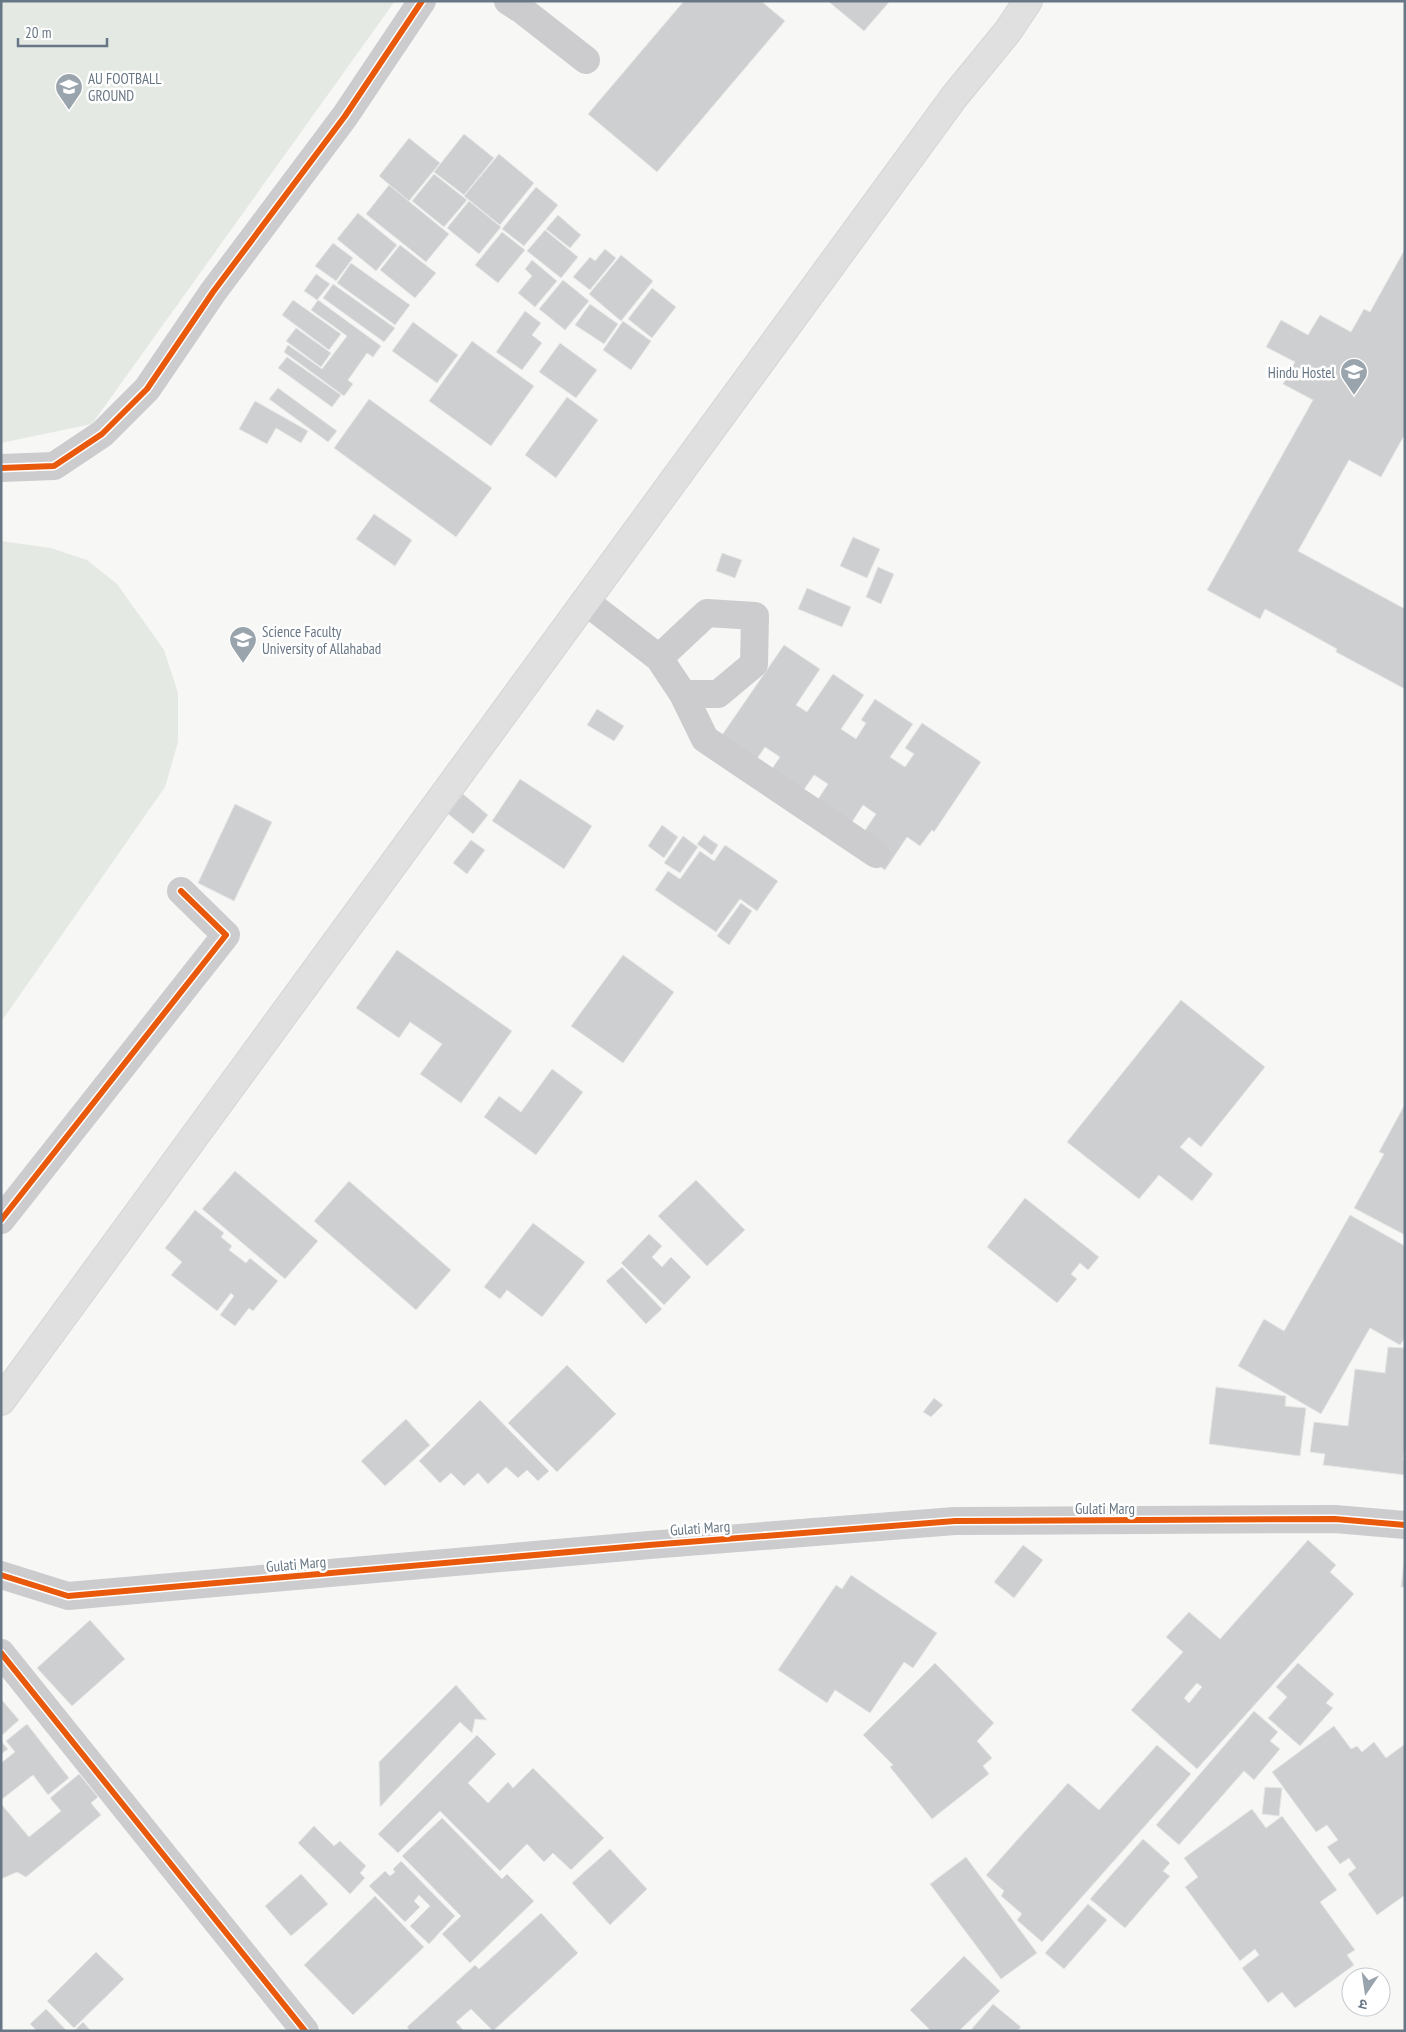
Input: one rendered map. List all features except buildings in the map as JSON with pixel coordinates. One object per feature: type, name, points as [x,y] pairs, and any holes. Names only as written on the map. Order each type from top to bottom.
[{"type":"main road","points":[[1,1402],[954,97],[1008,32],[1028,1]]},
{"type":"main road","points":[[1008,32],[1045,1]]},
{"type":"street","points":[[1,468],[54,466],[102,434],[147,389],[213,292],[345,116],[422,1]]},
{"type":"street","points":[[508,1],[586,60]]},
{"type":"street","points":[[585,601],[659,658],[683,694],[705,739],[876,854]]},
{"type":"street","points":[[659,658],[707,613],[755,616],[754,664],[718,694],[683,694]]},
{"type":"street","points":[[1,1220],[226,935],[182,892]]},
{"type":"street","name":"Gulati Marg","points":[[1,1575],[68,1596],[649,1545],[955,1521],[1335,1519],[1405,1524]]},
{"type":"street","points":[[1,1653],[305,2031]]},
{"type":"shaded area","points":[[1,1],[395,1],[92,424],[1,443]]},
{"type":"shaded area","points":[[1,541],[51,548],[87,560],[117,584],[164,650],[178,693],[178,742],[165,787],[1,1022]]},
{"type":"cycle path","points":[[1,468],[54,466],[102,434],[147,389],[213,292],[345,116],[422,1]]},
{"type":"cycle path","points":[[1,1220],[226,935],[181,891]]},
{"type":"cycle path","points":[[1,1575],[68,1596],[649,1545],[955,1521],[1335,1519],[1405,1525]]},
{"type":"cycle path","points":[[1,1653],[305,2031]]},
{"type":"place","name":"AU FOOTBALL GROUND","points":[[69,111]]},
{"type":"place","name":"Hindu Hostel","points":[[1354,396]]},
{"type":"place","name":"Science Faculty University of Allahabad","points":[[243,664]]}]
